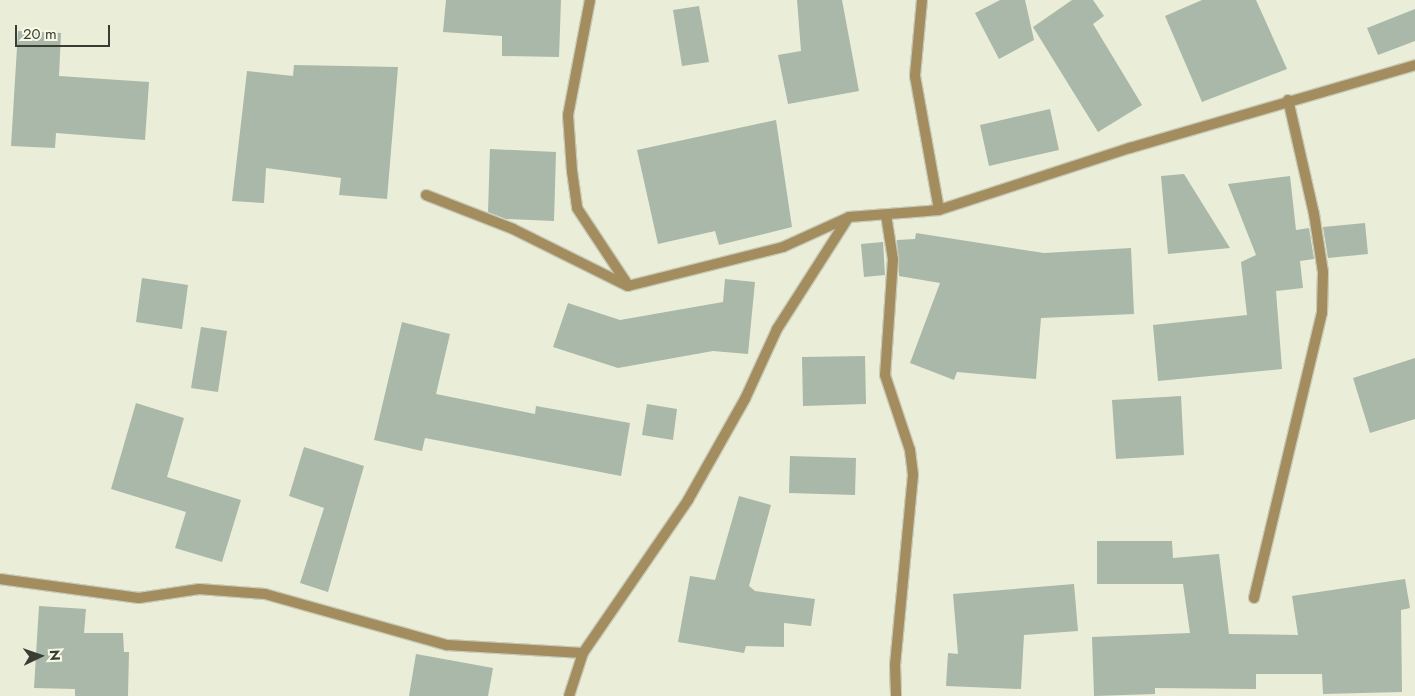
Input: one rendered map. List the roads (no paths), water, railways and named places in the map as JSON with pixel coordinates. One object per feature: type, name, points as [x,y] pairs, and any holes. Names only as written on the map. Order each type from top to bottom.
[{"type":"street","points":[[590,0],[568,115],[572,172],[577,208],[628,286]]},
{"type":"street","points":[[922,0],[915,76],[939,210]]},
{"type":"street","points":[[426,195],[512,229],[628,286],[783,247],[849,217],[939,210],[1288,100],[1415,65]]},
{"type":"street","points":[[1254,598],[1322,313],[1323,272],[1314,214],[1288,100]]},
{"type":"street","points":[[886,215],[893,259],[885,375],[910,450],[913,475],[895,665],[896,696]]},
{"type":"street","points":[[569,696],[583,653],[688,500],[745,399],[777,329],[849,217]]},
{"type":"street","points":[[0,578],[139,598],[199,589],[265,594],[448,645],[583,653]]}]
